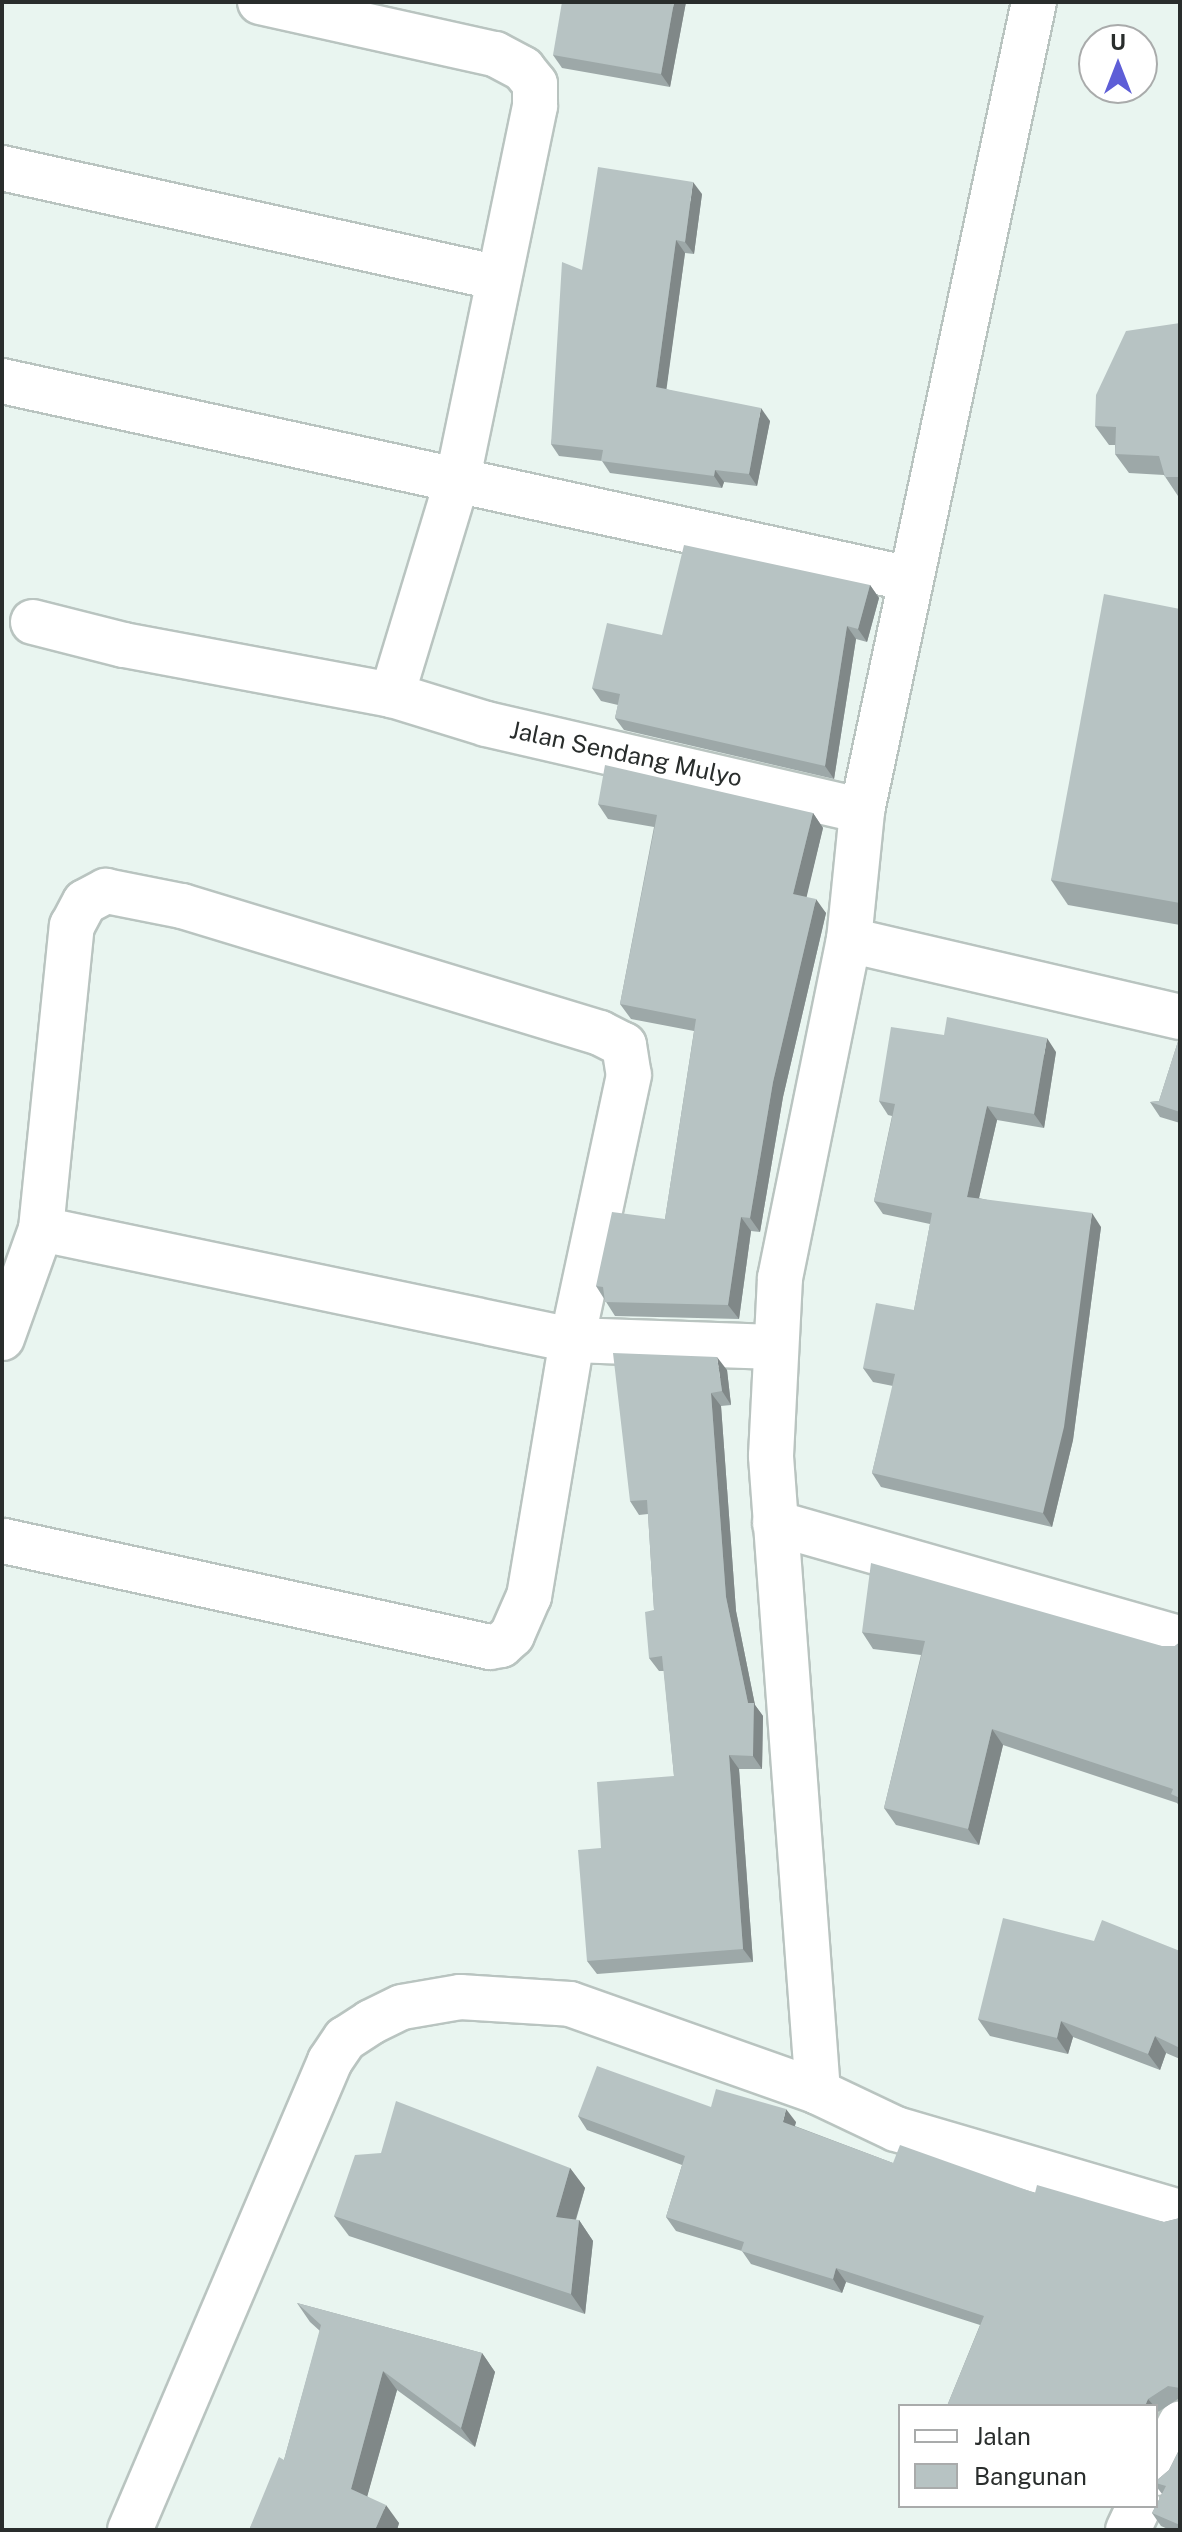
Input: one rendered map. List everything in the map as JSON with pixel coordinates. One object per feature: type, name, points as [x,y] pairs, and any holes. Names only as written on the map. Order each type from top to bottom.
[{"type":"street","points":[[260,2],[495,54],[523,69],[535,84],[535,106],[457,481],[392,695]]},
{"type":"street","points":[[818,2092],[770,1429],[780,1278],[849,940],[862,811],[1034,2]]},
{"type":"street","points":[[2,168],[499,278]]},
{"type":"street","points":[[2,381],[910,579]]},
{"type":"street","name":"Jalan Sendang Mulyo","points":[[33,622],[124,645],[392,695],[486,724],[862,811]]},
{"type":"street","points":[[2,1338],[41,1229],[72,926],[85,902],[106,891],[182,906],[600,1033],[624,1045],[629,1075],[572,1340],[529,1596],[512,1635],[501,1645],[490,1647],[2,1541]]},
{"type":"street","points":[[849,940],[1180,1017]]},
{"type":"street","points":[[41,1229],[572,1340],[775,1347]]},
{"type":"street","points":[[775,1523],[1180,1638]]},
{"type":"street","points":[[130,2530],[330,2061],[345,2039],[402,2007],[460,1997],[570,2004],[818,2092],[896,2129],[1180,2212]]},
{"type":"street","points":[[1158,2469],[1180,2424]]},
{"type":"street","points":[[1128,2530],[1138,2508]]},
{"type":"building","points":[[562,2],[674,2],[661,74],[553,55]]},
{"type":"building","points":[[598,167],[693,182],[685,242],[676,240],[656,387],[761,408],[749,474],[715,470],[714,476],[601,461],[603,450],[551,444],[562,262],[582,270]]},
{"type":"building","points":[[1180,323],[1180,477],[1165,477],[1159,456],[1115,454],[1116,427],[1095,426],[1096,395],[1126,331]]},
{"type":"building","points":[[684,545],[870,585],[858,629],[847,626],[825,766],[615,718],[620,694],[592,688],[607,623],[662,635]]},
{"type":"building","points":[[1104,594],[1180,609],[1180,903],[1051,880]]},
{"type":"building","points":[[605,765],[813,813],[793,894],[816,899],[773,1082],[750,1218],[741,1217],[728,1305],[605,1302],[603,1287],[596,1286],[612,1212],[665,1219],[696,1019],[620,1004],[657,815],[598,804]]},
{"type":"building","points":[[947,1017],[1047,1038],[1034,1114],[987,1106],[967,1197],[1092,1213],[1064,1427],[1043,1513],[872,1473],[895,1374],[863,1368],[876,1303],[914,1310],[932,1213],[874,1201],[895,1104],[879,1101],[891,1027],[944,1035]]},
{"type":"building","points":[[1180,1035],[1180,1112],[1150,1102],[1159,1101]]},
{"type":"building","points":[[613,1353],[717,1357],[722,1391],[711,1393],[726,1597],[748,1703],[754,1703],[753,1756],[729,1755],[743,1949],[587,1961],[578,1850],[601,1848],[597,1782],[674,1776],[662,1656],[649,1658],[645,1612],[654,1610],[647,1500],[630,1501]]},
{"type":"building","points":[[871,1563],[1162,1646],[1175,1646],[1180,1642],[1180,1798],[1171,1794],[1173,1789],[992,1729],[968,1829],[884,1808],[925,1641],[862,1632]]},
{"type":"building","points":[[1003,1918],[1094,1941],[1102,1920],[1180,1951],[1180,2048],[1155,2036],[1148,2054],[1061,2021],[1057,2038],[978,2019]]},
{"type":"building","points":[[597,2066],[711,2107],[716,2089],[786,2109],[783,2122],[893,2163],[900,2145],[1035,2193],[1037,2185],[1164,2222],[1180,2218],[1180,2388],[1168,2386],[1148,2399],[1146,2404],[948,2404],[984,2316],[836,2268],[833,2279],[741,2251],[744,2242],[666,2217],[685,2156],[578,2116]]},
{"type":"building","points":[[396,2101],[570,2168],[556,2217],[579,2220],[571,2294],[334,2216],[355,2155],[381,2153]]},
{"type":"building","points":[[297,2303],[482,2353],[461,2428],[383,2371],[351,2489],[386,2505],[375,2530],[249,2530],[279,2457],[284,2460],[321,2325]]},
{"type":"building","points":[[1180,2448],[1180,2525],[1152,2513],[1158,2508],[1166,2486],[1158,2484],[1158,2479],[1169,2470]]}]
